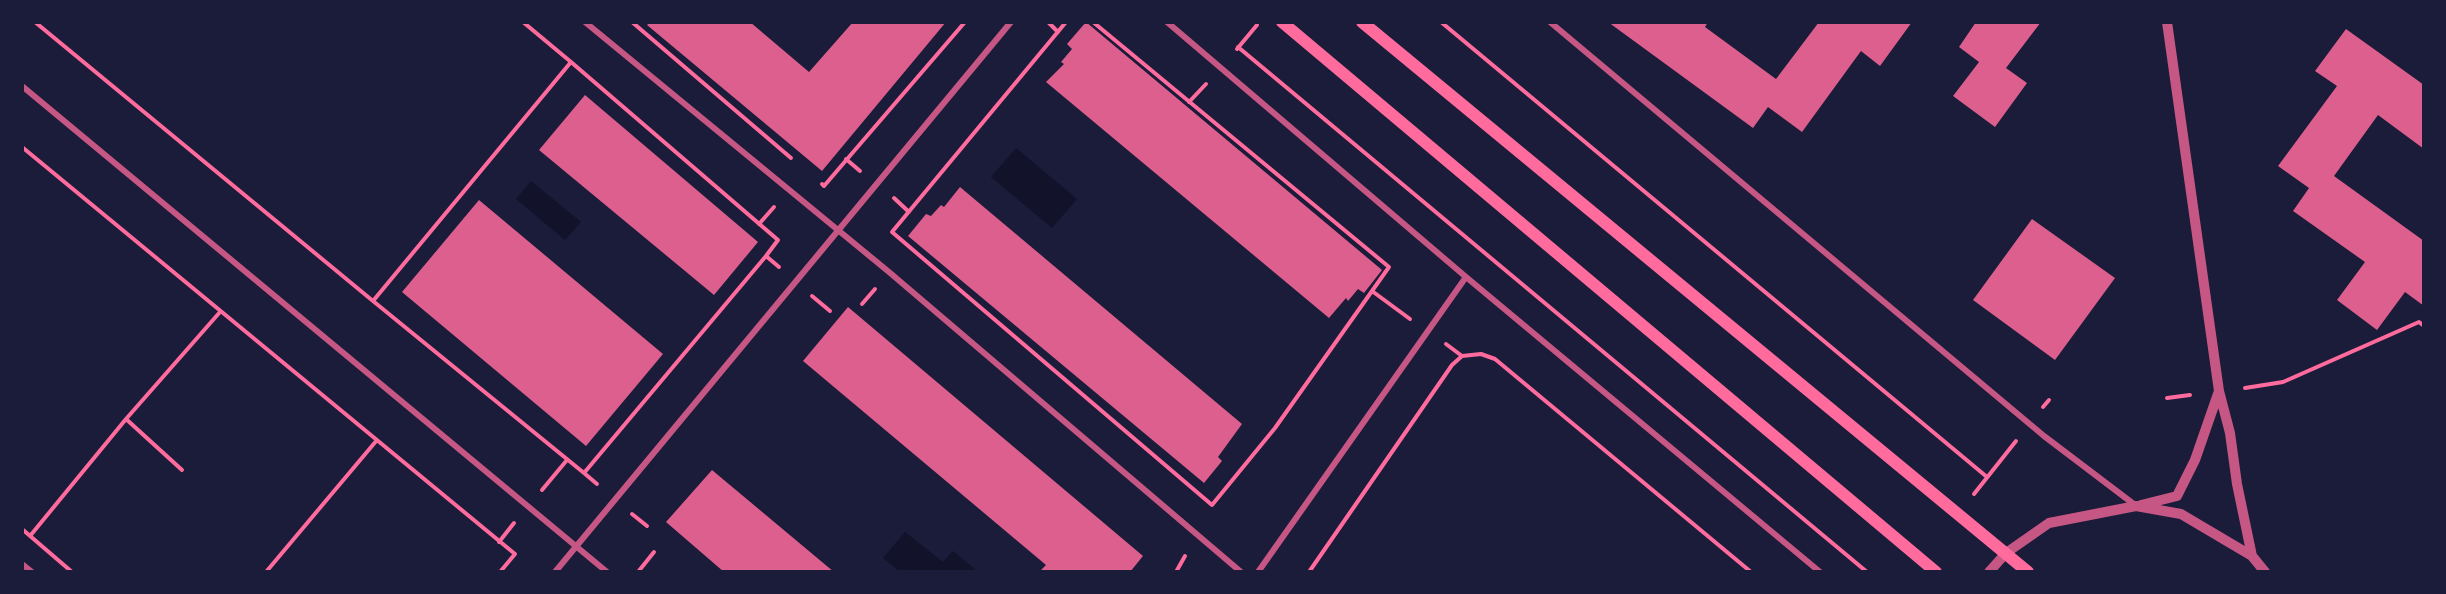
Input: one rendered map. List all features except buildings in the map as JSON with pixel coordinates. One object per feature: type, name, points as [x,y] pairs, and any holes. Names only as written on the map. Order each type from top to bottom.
[{"type":"main road","points":[[1282,22],[1936,572]]},
{"type":"main road","points":[[1362,22],[2028,572]]},
{"type":"street","points":[[585,22],[837,229],[1242,572]]},
{"type":"street","points":[[555,572],[837,229],[1011,22]]},
{"type":"street","points":[[1167,22],[1466,277],[1820,572]]},
{"type":"street","points":[[1550,22],[2030,424],[2136,506],[2181,514],[2252,556],[2265,572]]},
{"type":"street","points":[[2167,22],[2219,391],[2230,433],[2237,484],[2252,556]]},
{"type":"street","points":[[22,86],[607,572]]},
{"type":"street","points":[[1258,572],[1466,277]]},
{"type":"street","points":[[1989,572],[2006,553],[2049,523],[2177,496],[2195,460],[2219,391]]},
{"type":"street","points":[[22,564],[32,572]]},
{"type":"path","points":[[36,22],[584,472],[778,240],[523,22]]},
{"type":"path","points":[[632,22],[797,162]]},
{"type":"path","points":[[815,178],[824,186],[965,22]]},
{"type":"path","points":[[1048,22],[1058,32]]},
{"type":"path","points":[[1066,22],[892,232],[1212,505],[1275,428],[1389,267],[1093,22]]},
{"type":"path","points":[[1260,22],[1238,47],[1867,572]]},
{"type":"path","points":[[1441,22],[1987,477]]},
{"type":"path","points":[[373,301],[571,62]]},
{"type":"path","points":[[22,147],[219,312],[515,554],[500,572]]},
{"type":"path","points":[[30,536],[126,419],[219,312]]},
{"type":"path","points":[[2283,382],[2419,322],[2424,326]]},
{"type":"path","points":[[1309,572],[1452,365],[1462,356],[1481,354],[1495,359],[1751,572]]},
{"type":"path","points":[[1959,514],[2049,400]]},
{"type":"path","points":[[126,419],[182,470]]},
{"type":"path","points":[[266,572],[377,440]]},
{"type":"path","points":[[638,572],[654,552]]},
{"type":"shaded area","points":[[1016,148],[1077,199],[1052,228],[991,177]]},
{"type":"shaded area","points":[[531,181],[581,222],[565,240],[516,199]]},
{"type":"shaded area","points":[[905,532],[943,562],[953,551],[977,571],[899,571],[883,558]]}]
